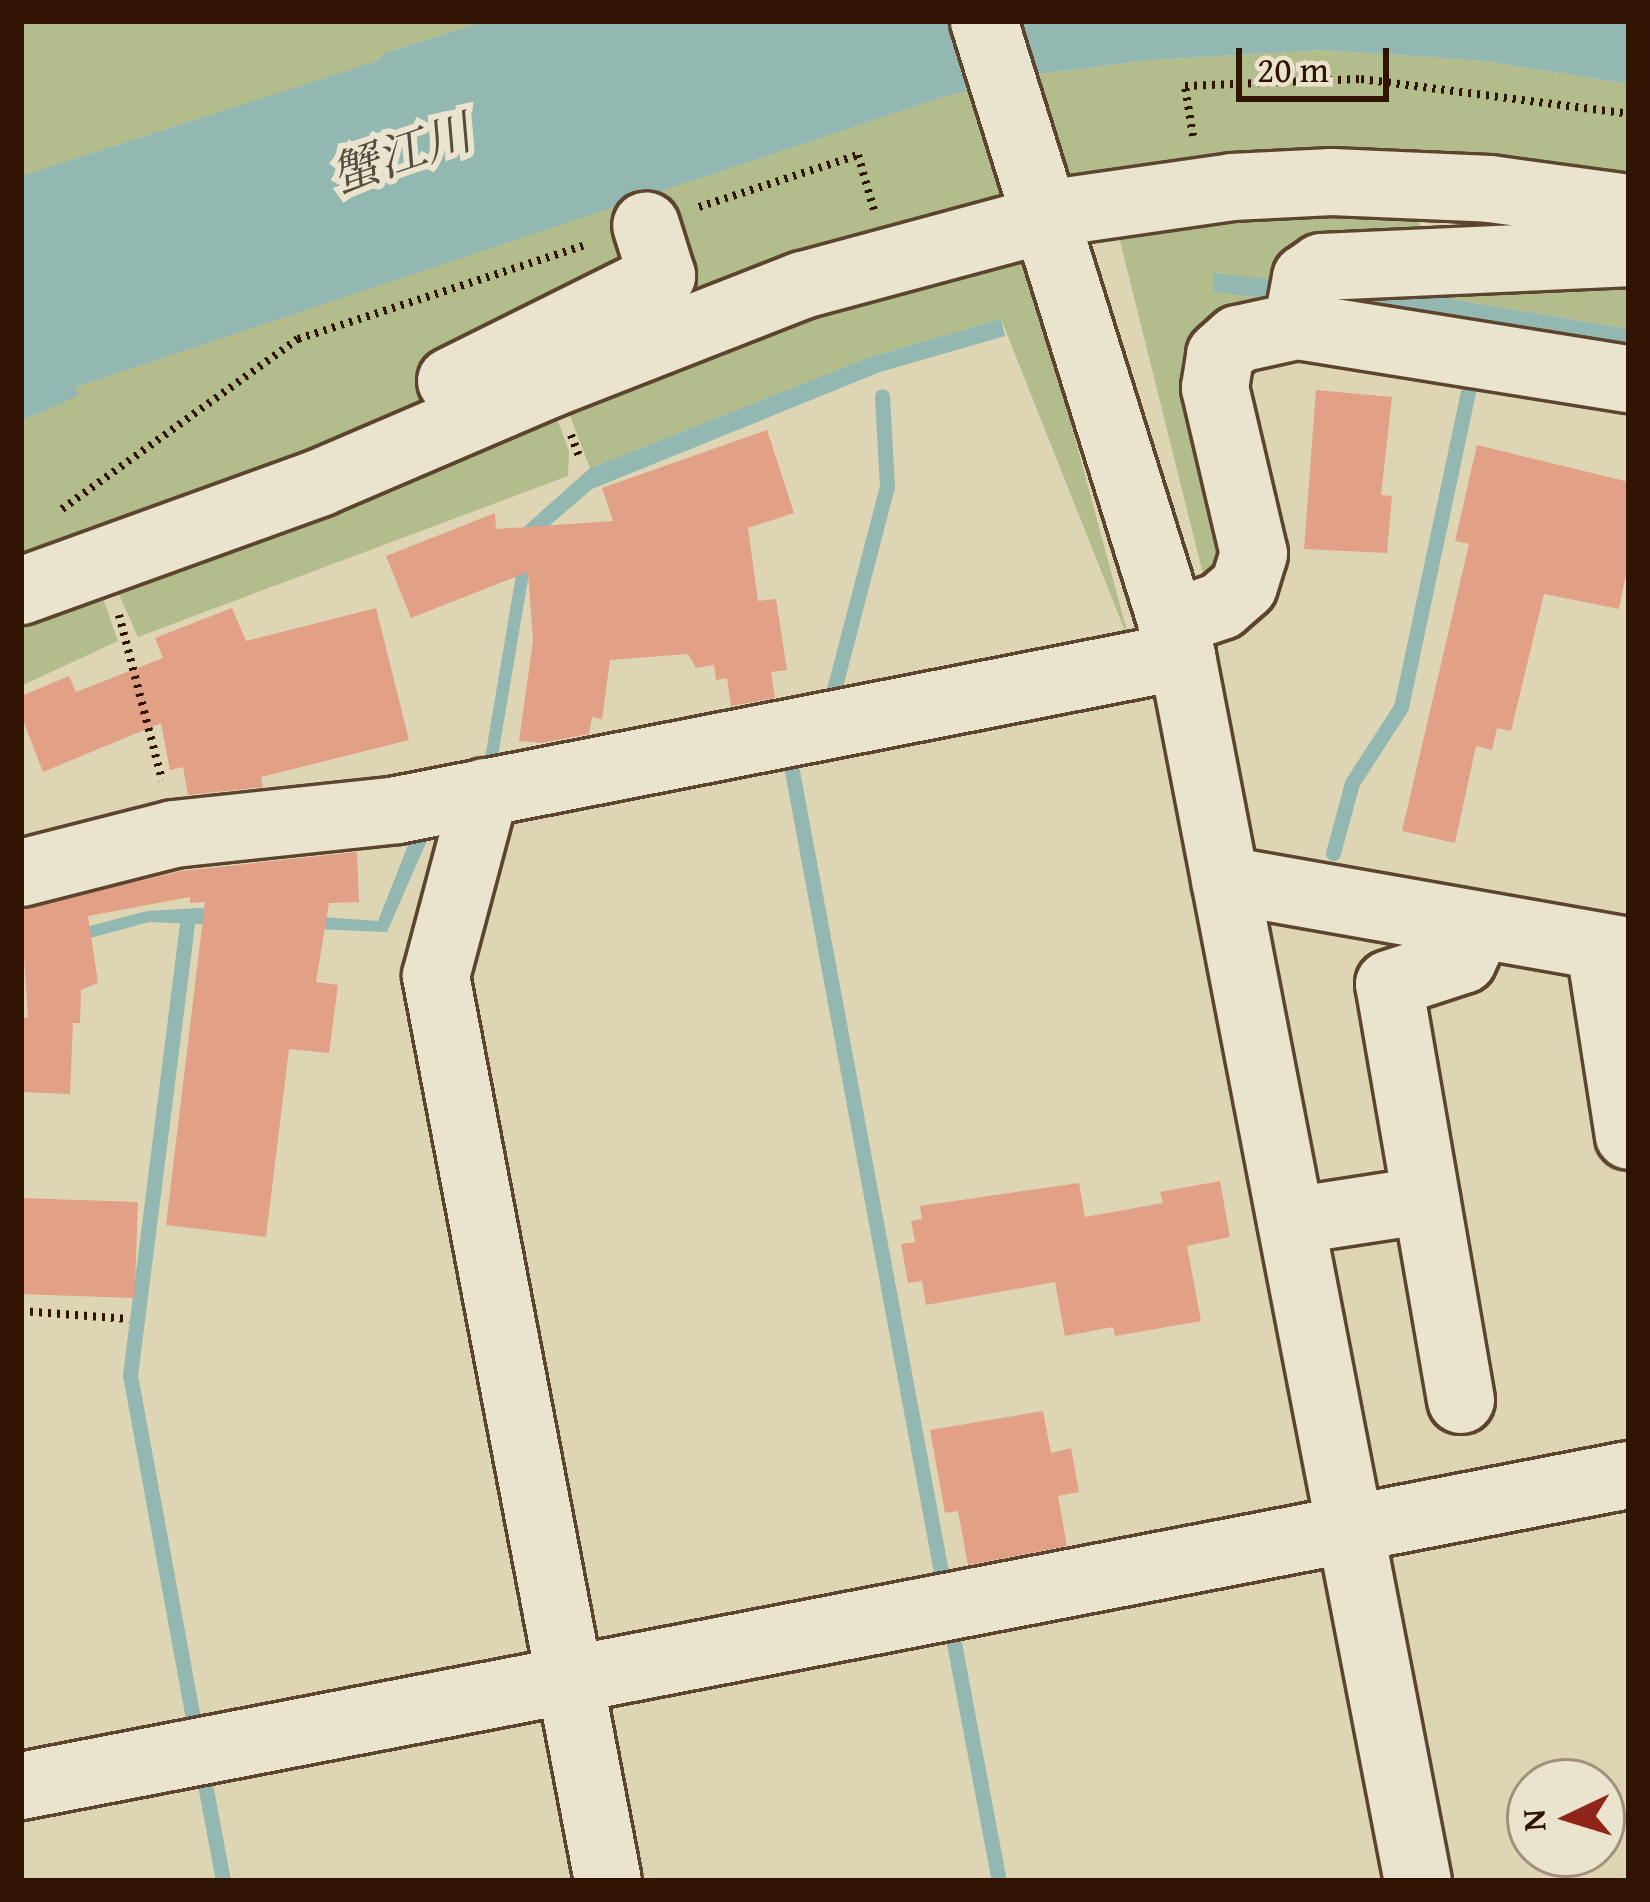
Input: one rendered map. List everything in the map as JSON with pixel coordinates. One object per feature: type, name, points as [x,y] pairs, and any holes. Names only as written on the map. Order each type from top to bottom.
[{"type":"street","points":[[984,21],[1177,639],[1418,1881]]},
{"type":"street","points":[[21,592],[320,483],[550,384],[803,285],[1018,227],[1043,205],[1332,182],[1490,189],[1629,208]]},
{"type":"street","points":[[320,483],[358,428],[662,276],[646,225]]},
{"type":"street","points":[[21,873],[174,834],[397,810],[1177,639],[1244,586],[1254,554],[1215,388],[1220,355],[1301,305],[1322,267],[1629,253]]},
{"type":"street","points":[[1301,305],[1629,379]]},
{"type":"street","points":[[485,792],[436,976],[608,1881]]},
{"type":"street","points":[[1226,880],[1615,950],[1629,1136]]},
{"type":"street","points":[[1461,1400],[1389,984],[1463,960],[1479,926]]},
{"type":"street","points":[[1292,1221],[1426,1200]]},
{"type":"street","points":[[21,1786],[1629,1475]]},
{"type":"path","points":[[1194,141],[1185,86],[1361,79],[1629,114]]},
{"type":"path","points":[[58,511],[76,503],[298,339],[858,154],[873,207]]},
{"type":"path","points":[[128,638],[174,834]]},
{"type":"path","points":[[21,1311],[129,1318]]},
{"type":"green space","points":[[21,21],[485,21],[385,53],[378,61],[21,176]]},
{"type":"green space","points":[[1324,50],[1484,61],[1629,84],[1629,197],[1236,175],[21,576],[21,421],[77,396],[75,387],[943,97],[1038,74],[1151,60]]},
{"type":"green space","points":[[1419,201],[1420,249],[1277,299],[1234,307],[1224,563],[1205,582],[1116,225]]},
{"type":"green space","points":[[1023,245],[1131,646],[1001,319],[870,357],[590,468],[562,395]]},
{"type":"green space","points":[[1629,267],[1629,329],[1451,299],[1328,286]]},
{"type":"green space","points":[[550,400],[569,451],[568,476],[138,637],[113,581]]},
{"type":"green space","points":[[99,587],[118,641],[21,686],[21,618]]},
{"type":"water","name":"蟹江川","points":[[485,21],[1629,21],[1629,84],[1484,61],[1324,50],[1151,60],[1038,74],[943,97],[76,387],[78,396],[21,421],[21,176],[377,61],[385,53]]},
{"type":"water","points":[[1213,273],[1451,299],[1629,329],[1629,348],[1482,323],[1214,292]]},
{"type":"water","points":[[1001,319],[1005,336],[880,372],[592,489],[535,538],[497,762],[484,764],[524,527],[590,468],[870,357]]},
{"type":"water","points":[[416,825],[429,836],[387,932],[149,922],[21,957],[21,944],[147,911],[200,908],[378,921]]},
{"type":"building","points":[[1316,390],[1392,397],[1381,495],[1392,496],[1387,553],[1304,549]]},
{"type":"building","points":[[767,430],[794,513],[748,528],[758,601],[776,599],[787,670],[771,672],[775,698],[731,706],[727,678],[716,680],[714,665],[696,668],[688,654],[610,660],[602,719],[592,717],[589,734],[541,743],[519,741],[533,641],[528,572],[411,618],[386,556],[495,513],[496,529],[613,521],[602,488]]},
{"type":"building","points":[[1477,445],[1629,482],[1629,559],[1619,609],[1544,594],[1511,731],[1497,728],[1492,750],[1476,746],[1455,843],[1402,831],[1469,544],[1455,541]]},
{"type":"building","points":[[232,608],[246,641],[376,608],[409,740],[261,777],[263,787],[188,795],[183,767],[170,770],[161,723],[43,772],[21,715],[21,696],[69,676],[76,692],[163,658],[155,638]]},
{"type":"building","points":[[357,852],[359,902],[329,903],[316,982],[338,985],[329,1053],[289,1049],[266,1237],[166,1225],[205,902],[190,903],[190,897],[88,916],[98,983],[81,990],[80,1023],[73,1023],[70,1094],[21,1092],[21,1017],[28,1018],[21,909],[181,871]]},
{"type":"building","points":[[1220,1181],[1230,1237],[1187,1246],[1201,1321],[1115,1336],[1113,1327],[1065,1336],[1055,1282],[926,1305],[922,1281],[908,1283],[901,1244],[915,1242],[911,1221],[922,1219],[920,1206],[1079,1183],[1085,1217],[1163,1203],[1160,1192]]},
{"type":"building","points":[[21,1198],[138,1202],[135,1298],[21,1294]]},
{"type":"building","points":[[1043,1411],[1051,1453],[1071,1448],[1079,1492],[1058,1496],[1067,1546],[968,1565],[958,1511],[945,1513],[930,1430]]},
{"type":"waterway","points":[[1333,853],[1352,783],[1401,707],[1472,372]]},
{"type":"waterway","points":[[830,705],[887,486],[882,396]]},
{"type":"waterway","points":[[789,755],[944,1588]]},
{"type":"waterway","points":[[188,916],[130,1375],[195,1730]]},
{"type":"waterway","points":[[953,1638],[999,1881]]},
{"type":"waterway","points":[[204,1779],[223,1881]]}]
